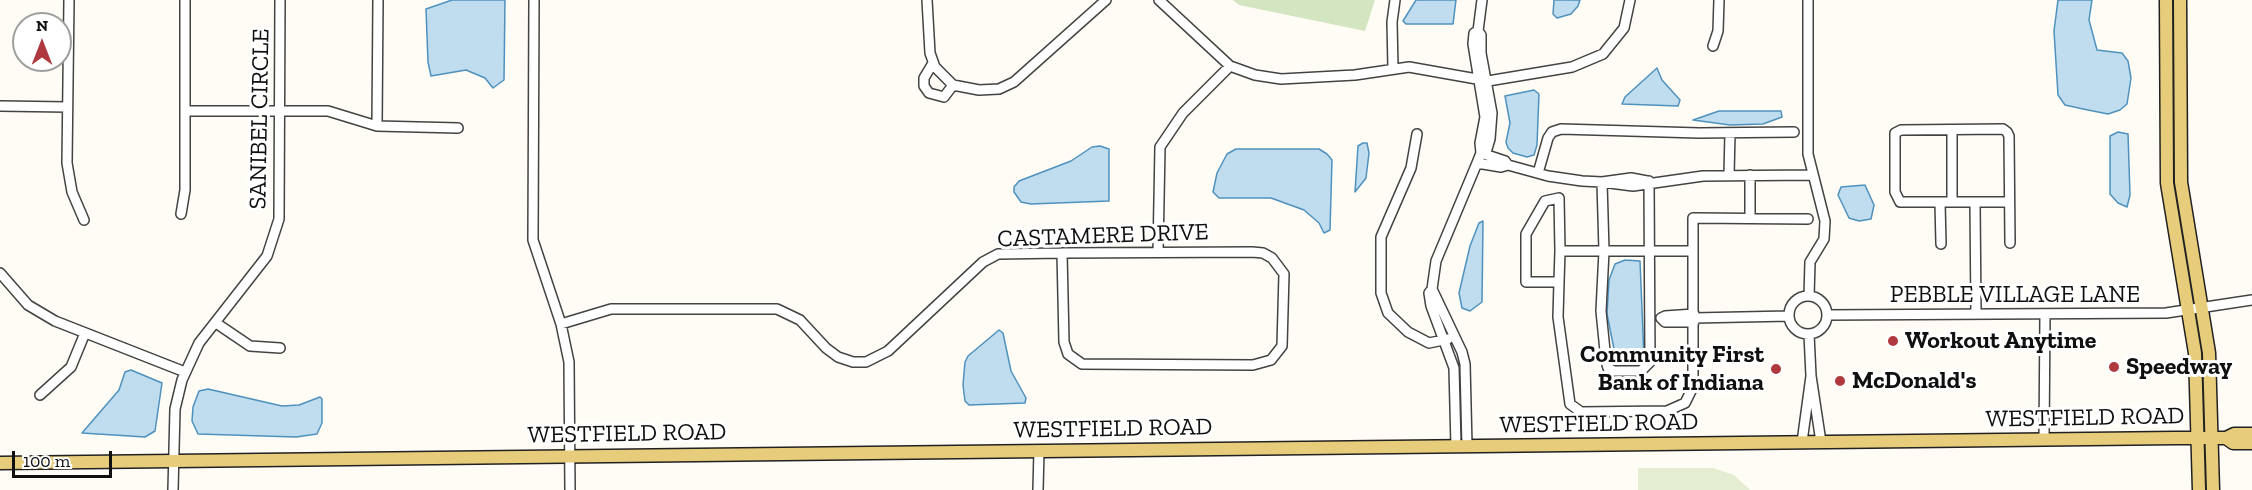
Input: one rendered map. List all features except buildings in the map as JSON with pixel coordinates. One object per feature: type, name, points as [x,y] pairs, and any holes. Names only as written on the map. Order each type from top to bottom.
[{"type":"main road","points":[[2166,0],[2167,183],[2189,311],[2197,375],[2199,490]]},
{"type":"main road","points":[[2180,0],[2181,182],[2220,438],[2213,490]]},
{"type":"main road","name":"WESTFIELD ROAD","points":[[0,463],[2220,438],[2234,434],[2252,434]]},
{"type":"main road","name":"WESTFIELD ROAD","points":[[2220,438],[2234,443],[2252,443]]},
{"type":"street","points":[[69,0],[67,163],[72,192],[84,220]]},
{"type":"street","points":[[181,214],[185,190],[185,0]]},
{"type":"street","name":"SANIBEL CIRCLE","points":[[173,490],[175,408],[185,372],[199,343],[267,256],[276,231],[280,210],[280,0]]},
{"type":"street","points":[[377,126],[378,0]]},
{"type":"street","points":[[534,0],[533,240],[561,324],[569,362],[570,490]]},
{"type":"street","points":[[927,0],[930,53],[933,63],[940,74],[953,85],[969,90],[989,90],[1014,82],[1106,0]]},
{"type":"street","points":[[1159,0],[1230,66],[1254,75],[1281,79],[1355,75],[1393,68],[1423,69],[1483,81],[1572,67],[1603,54],[1624,28],[1630,0]]},
{"type":"street","points":[[1393,68],[1392,22],[1395,0]]},
{"type":"street","points":[[1461,446],[1452,357],[1431,306],[1429,292],[1432,289],[1436,261],[1479,158],[1485,117],[1483,81],[1473,44],[1474,33],[1478,32],[1482,0]]},
{"type":"street","points":[[1713,46],[1718,31],[1719,0]]},
{"type":"street","points":[[1808,0],[1808,154],[1812,175],[1823,206],[1825,233],[1810,262],[1809,296]]},
{"type":"street","points":[[933,63],[924,78],[924,86],[929,93],[944,97],[953,85]]},
{"type":"street","points":[[1158,252],[1160,147],[1183,113],[1230,66]]},
{"type":"street","points":[[0,106],[67,107]]},
{"type":"street","points":[[185,111],[337,112],[377,126],[458,128]]},
{"type":"street","points":[[1538,173],[1548,138],[1552,132],[1561,129],[1730,133],[1794,132]]},
{"type":"street","points":[[1952,130],[1952,202]]},
{"type":"street","points":[[2009,202],[1904,203],[1897,200],[1894,136],[1897,132],[1952,130],[2007,132],[2009,202],[2010,243]]},
{"type":"street","points":[[1729,175],[1730,133]]},
{"type":"street","points":[[1417,134],[1411,168],[1381,237],[1381,293],[1388,313],[1408,332],[1429,344],[1455,336]]},
{"type":"street","points":[[1479,158],[1505,161],[1508,165],[1561,178],[1634,186],[1649,181],[1729,175],[1812,175]]},
{"type":"street","points":[[1750,175],[1750,218]]},
{"type":"street","points":[[1602,182],[1604,251],[1601,322],[1606,361],[1611,370],[1641,371],[1647,368],[1650,362],[1649,181]]},
{"type":"street","points":[[1559,282],[1526,282],[1526,234],[1545,201],[1559,198],[1560,341],[1568,399],[1574,409],[1585,412],[1662,412],[1685,403],[1694,380],[1693,218],[1808,219]]},
{"type":"street","points":[[1940,202],[1941,244]]},
{"type":"street","points":[[1976,202],[1976,314]]},
{"type":"street","points":[[1560,251],[1693,251]]},
{"type":"street","name":"CASTAMERE DRIVE","points":[[561,324],[611,309],[777,309],[800,320],[826,348],[838,357],[853,362],[866,362],[888,351],[989,258],[998,254],[1062,253],[1158,252],[1259,252],[1272,258],[1284,274],[1284,342],[1276,357],[1260,364],[1092,366],[1073,359],[1065,348],[1062,331],[1062,253]]},
{"type":"street","points":[[0,273],[28,305],[55,321],[185,372]]},
{"type":"street","points":[[1432,289],[1455,336],[1465,364],[1461,446]]},
{"type":"street","points":[[1809,296],[1820,300],[1827,315],[1821,330],[1809,334],[1795,329],[1789,315],[1795,302],[1809,296]]},
{"type":"street","name":"PEBBLE VILLAGE LANE","points":[[1827,315],[2189,311],[2252,300]]},
{"type":"street","points":[[2044,440],[2045,314]]},
{"type":"street","points":[[1650,318],[1661,318],[1665,315],[1694,318],[1789,315]]},
{"type":"street","points":[[216,323],[250,346],[280,348]]},
{"type":"street","points":[[40,395],[71,367],[85,333]]},
{"type":"street","points":[[1809,334],[1811,376],[1821,442]]},
{"type":"street","points":[[1802,442],[1811,376]]},
{"type":"street","points":[[1038,490],[1039,450]]},
{"type":"green space","points":[[1233,0],[1375,0],[1365,31],[1239,5]]},
{"type":"green space","points":[[1638,468],[1713,468],[1734,475],[1750,490],[1638,490]]},
{"type":"water","points":[[452,0],[505,0],[504,80],[493,88],[485,78],[466,70],[431,76],[428,62],[426,9]]},
{"type":"water","points":[[1416,0],[1456,0],[1453,24],[1406,24],[1403,21]]},
{"type":"water","points":[[1554,0],[1580,0],[1571,14],[1557,18],[1553,14]]},
{"type":"water","points":[[2058,0],[2092,0],[2089,20],[2097,50],[2122,53],[2128,61],[2131,78],[2127,104],[2120,110],[2108,114],[2065,105],[2058,95],[2054,31]]},
{"type":"water","points":[[1657,68],[1662,80],[1680,100],[1678,106],[1622,104],[1625,97]]},
{"type":"water","points":[[1534,90],[1539,94],[1537,145],[1534,155],[1527,157],[1513,153],[1508,148],[1506,142],[1510,123],[1505,96]]},
{"type":"water","points":[[1719,111],[1781,111],[1782,117],[1763,124],[1730,125],[1693,120]]},
{"type":"water","points":[[2118,132],[2128,134],[2130,195],[2127,207],[2118,203],[2110,194],[2110,136]]},
{"type":"water","points":[[1367,143],[1369,153],[1366,178],[1355,192],[1358,146]]},
{"type":"water","points":[[1100,146],[1109,149],[1109,201],[1031,204],[1021,202],[1014,192],[1014,187],[1019,181],[1071,161],[1092,147]]},
{"type":"water","points":[[1236,149],[1319,149],[1327,154],[1332,160],[1330,230],[1324,233],[1319,223],[1304,210],[1271,198],[1219,198],[1213,192],[1217,173],[1227,154]]},
{"type":"water","points":[[1865,185],[1874,205],[1871,219],[1859,221],[1849,218],[1838,195],[1841,187]]},
{"type":"water","points":[[1483,221],[1482,302],[1470,311],[1462,308],[1459,293],[1470,246],[1479,223]]},
{"type":"water","points":[[1625,260],[1640,261],[1644,358],[1638,365],[1617,364],[1607,314],[1609,280],[1615,264]]},
{"type":"water","points":[[999,330],[1003,333],[1011,371],[1026,398],[1025,403],[969,405],[965,401],[963,385],[965,362],[968,356]]},
{"type":"water","points":[[131,370],[162,383],[155,431],[145,437],[82,433],[119,390],[125,372]]},
{"type":"water","points":[[208,389],[282,406],[299,405],[320,397],[322,399],[322,423],[317,434],[296,437],[198,434],[192,421],[193,407],[199,391]]},
{"type":"place","name":"Workout Anytime","points":[[1893,341]]},
{"type":"place","name":"Speedway","points":[[2114,367]]},
{"type":"place","name":"Community First Bank of Indiana","points":[[1776,369]]},
{"type":"place","name":"McDonald's","points":[[1840,381]]}]
